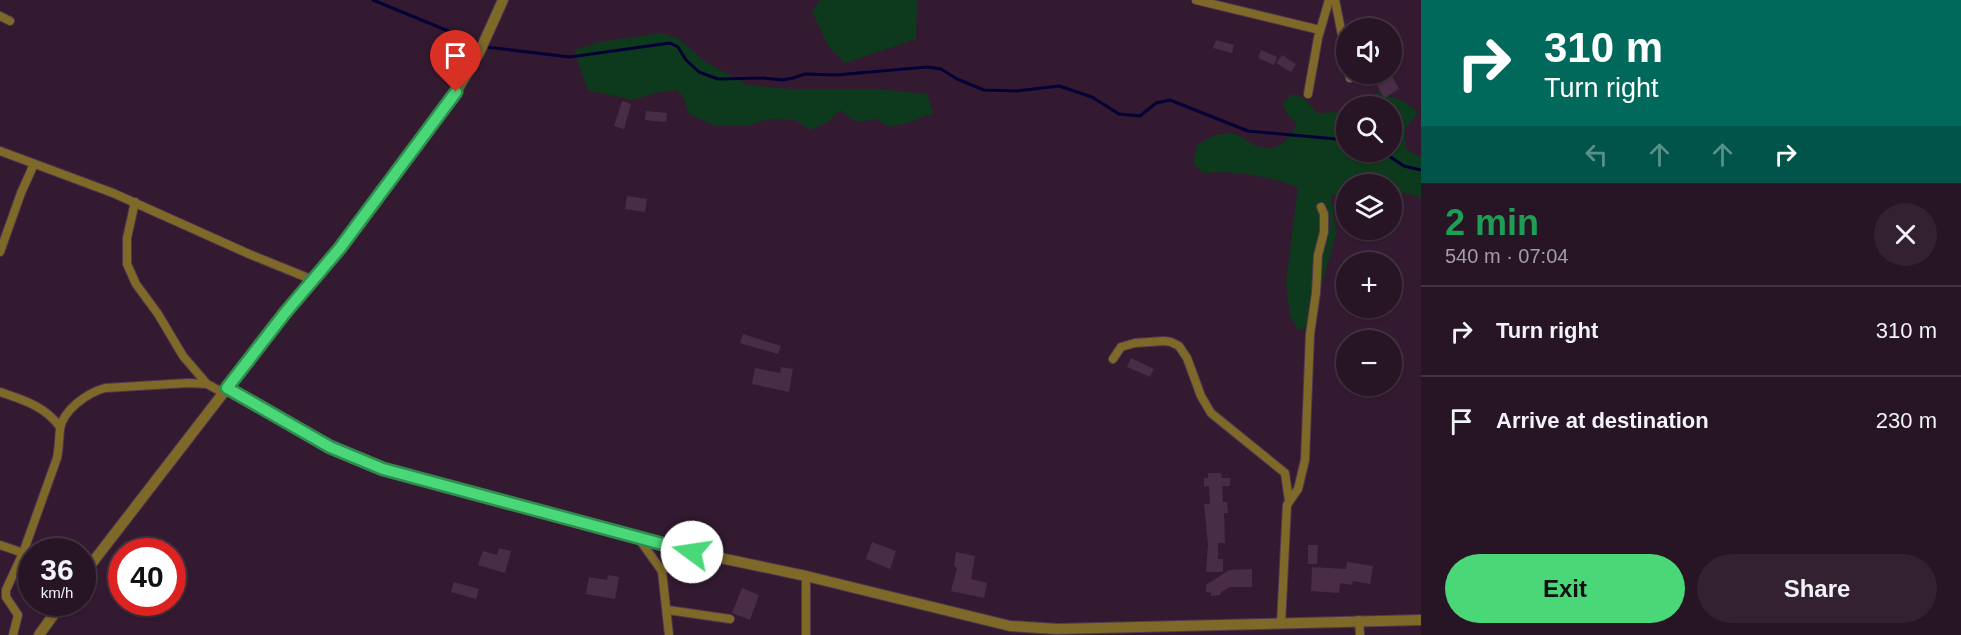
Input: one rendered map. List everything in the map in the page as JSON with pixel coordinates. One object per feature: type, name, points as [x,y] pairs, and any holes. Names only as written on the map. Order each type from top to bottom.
[{"type":"street","points":[[96,558],[225,390],[340,248],[456,92],[479,53],[503,0]]},
{"type":"street","points":[[1196,0],[1320,30]]},
{"type":"street","points":[[1308,94],[1320,30],[1329,0]]},
{"type":"street","points":[[1335,0],[1339,18]]},
{"type":"street","points":[[0,15],[10,21]]},
{"type":"street","points":[[0,151],[135,202],[249,254],[313,280]]},
{"type":"street","points":[[0,252],[34,164]]},
{"type":"street","points":[[135,202],[127,238],[127,264],[136,284],[158,314],[183,356],[207,384]]},
{"type":"street","points":[[1281,624],[1287,505],[1298,489],[1305,460],[1310,334],[1317,285],[1318,255],[1324,232],[1321,207]]},
{"type":"street","points":[[1113,359],[1120,347],[1135,343],[1172,342],[1179,346],[1187,358],[1201,396],[1211,413],[1285,473],[1289,501]]},
{"type":"street","points":[[32,538],[57,458],[60,427],[82,399],[94,391],[105,388],[207,384],[225,390],[330,447],[375,466],[684,550],[806,576],[1010,631],[1421,620]]},
{"type":"street","points":[[0,392],[42,408],[60,427]]},
{"type":"street","points":[[639,538],[662,571],[669,635]]},
{"type":"street","points":[[0,545],[18,551]]},
{"type":"street","points":[[662,571],[684,550]]},
{"type":"street","points":[[14,635],[18,615],[6,597],[6,590],[18,569]]},
{"type":"street","points":[[806,576],[806,635]]},
{"type":"street","points":[[668,610],[730,619]]},
{"type":"street","points":[[39,635],[53,616]]},
{"type":"street","points":[[1359,620],[1360,635]]},
{"type":"green space","points":[[820,0],[917,0],[916,39],[845,63],[829,47],[812,12]]},
{"type":"green space","points":[[661,33],[679,39],[705,62],[748,85],[787,89],[877,89],[927,94],[933,113],[889,127],[877,119],[856,122],[840,110],[829,121],[810,130],[795,120],[768,119],[747,126],[713,125],[689,114],[684,98],[677,90],[659,92],[633,100],[588,90],[574,50],[600,42]]},
{"type":"green space","points":[[1378,93],[1387,96],[1372,96]]},
{"type":"green space","points":[[1291,94],[1304,98],[1317,113],[1336,112],[1336,162],[1402,162],[1402,101],[1418,112],[1405,129],[1405,149],[1421,157],[1421,198],[1402,193],[1402,174],[1336,174],[1336,195],[1331,195],[1336,233],[1310,327],[1299,330],[1290,316],[1286,282],[1298,187],[1251,175],[1228,172],[1203,173],[1193,163],[1197,145],[1209,138],[1227,133],[1239,135],[1265,148],[1283,143],[1297,124],[1286,112],[1283,103]]},
{"type":"building","points":[[1216,40],[1234,45],[1232,53],[1213,48]]},
{"type":"building","points":[[1261,50],[1277,57],[1274,65],[1258,58]]},
{"type":"building","points":[[1282,55],[1296,64],[1291,72],[1276,63]]},
{"type":"building","points":[[1396,84],[1399,89],[1383,96],[1377,85]]},
{"type":"building","points":[[622,101],[631,104],[624,129],[614,126]]},
{"type":"building","points":[[646,111],[667,113],[666,122],[645,120]]},
{"type":"building","points":[[627,196],[647,199],[645,212],[625,209]]},
{"type":"building","points":[[743,334],[781,346],[778,354],[740,343]]},
{"type":"building","points":[[1131,358],[1154,369],[1150,377],[1127,367]]},
{"type":"building","points":[[781,367],[793,369],[789,392],[752,384],[755,368],[780,373]]},
{"type":"building","points":[[1208,473],[1221,473],[1222,478],[1230,478],[1230,486],[1222,486],[1223,502],[1227,502],[1228,513],[1224,513],[1225,543],[1218,543],[1218,559],[1223,559],[1223,572],[1206,572],[1208,544],[1204,504],[1210,504],[1209,486],[1204,487],[1204,478],[1208,478]]},
{"type":"building","points":[[872,542],[896,551],[890,569],[866,559]]},
{"type":"building","points":[[1308,545],[1318,545],[1317,564],[1308,564]]},
{"type":"building","points":[[499,548],[511,551],[505,573],[478,565],[483,551],[497,555]]},
{"type":"building","points":[[956,552],[975,556],[971,579],[987,583],[984,598],[951,591],[957,568],[954,566]]},
{"type":"building","points":[[1347,562],[1373,566],[1370,584],[1353,581],[1352,585],[1340,583],[1339,593],[1311,591],[1312,567],[1346,569]]},
{"type":"building","points":[[1252,569],[1252,587],[1230,587],[1220,595],[1211,596],[1211,593],[1206,592],[1206,585],[1229,570]]},
{"type":"building","points":[[608,575],[619,577],[615,599],[586,594],[589,577],[607,580]]},
{"type":"building","points":[[454,582],[479,589],[476,599],[451,592]]},
{"type":"building","points":[[742,588],[759,595],[750,620],[732,613]]},
{"type":"waterway","points":[[373,0],[480,44]]},
{"type":"waterway","points":[[486,47],[570,57],[670,43],[678,47],[686,60],[699,72],[718,79],[782,80],[805,74],[836,75],[927,67],[941,69],[957,79],[984,90],[1017,91],[1059,86],[1092,97],[1119,114],[1140,116],[1156,103],[1170,100],[1248,131],[1336,139]]},
{"type":"waterway","points":[[1398,162],[1404,166],[1421,170]]},
{"type":"route","points":[[456,92],[340,248],[285,313],[227,388],[359,461],[530,510],[692,552]]}]
